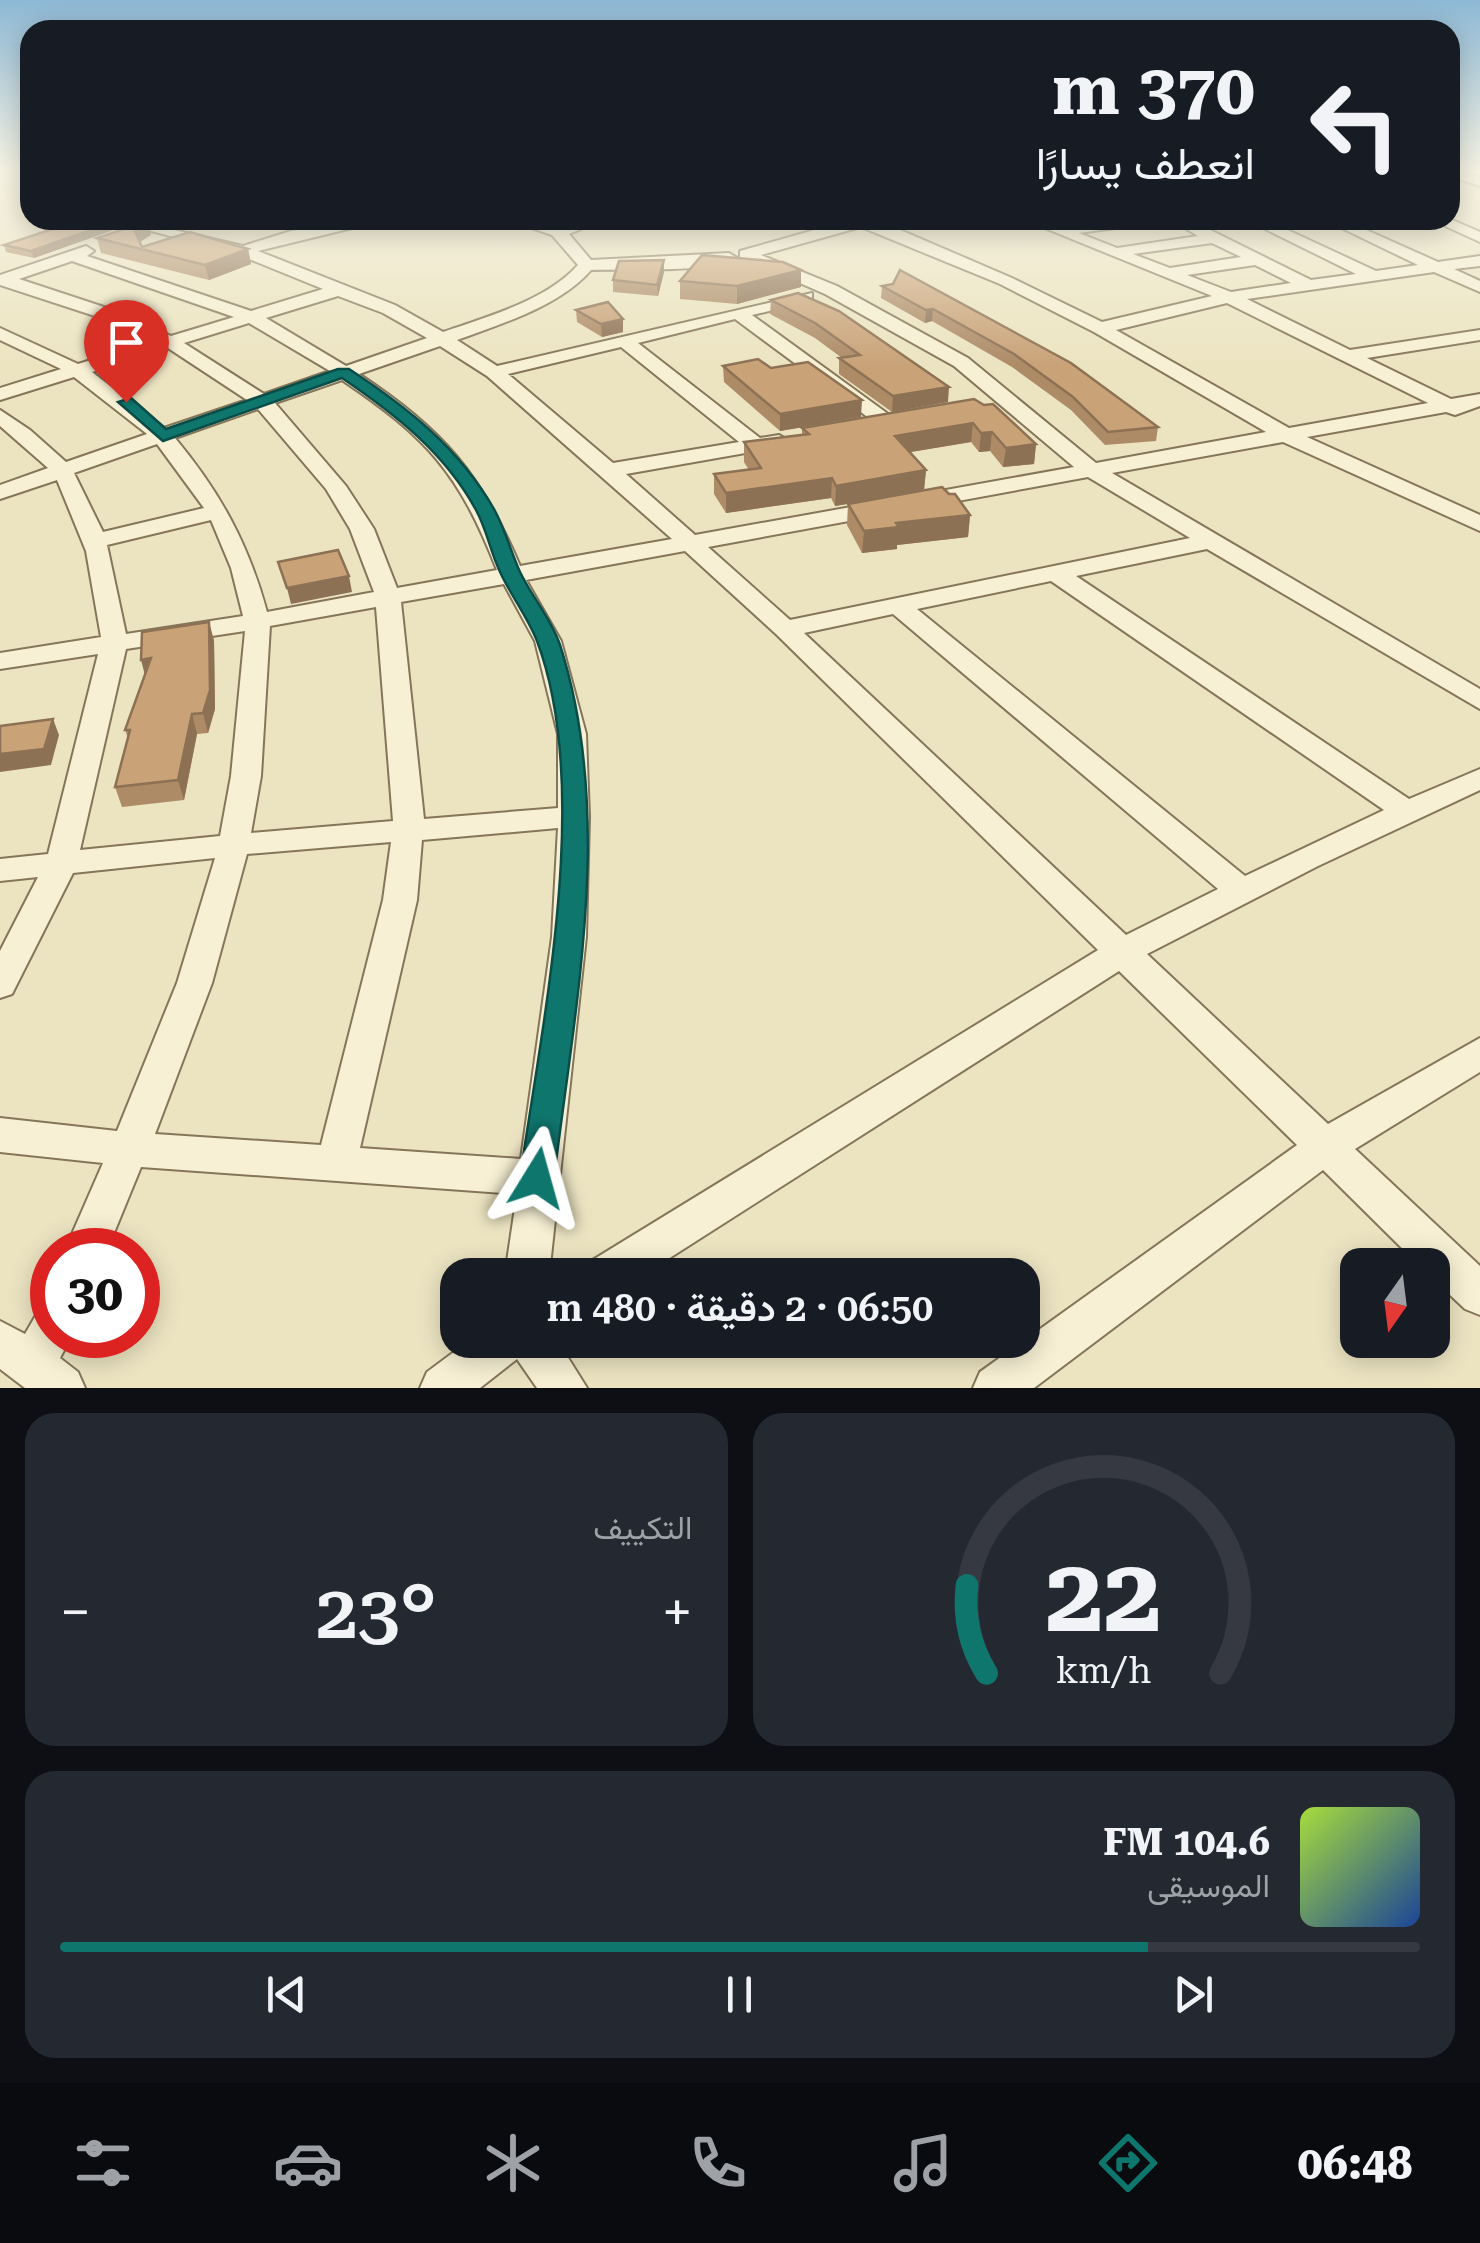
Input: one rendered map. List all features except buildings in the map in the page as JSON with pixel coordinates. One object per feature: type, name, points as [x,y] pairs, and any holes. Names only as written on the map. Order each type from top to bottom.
[{"type":"street","points":[[173,236],[243,251],[389,309],[494,372],[610,470],[785,629],[1480,1295]]},
{"type":"street","points":[[243,251],[292,236]]},
{"type":"street","points":[[568,236],[586,265]]},
{"type":"street","points":[[0,492],[548,297],[570,284],[586,265],[696,262],[746,254],[811,236]]},
{"type":"street","points":[[900,236],[1100,328],[1290,437],[1480,524]]},
{"type":"street","points":[[1077,236],[1228,298],[1480,419]]},
{"type":"street","points":[[1210,236],[1309,286]]},
{"type":"street","points":[[1287,236],[1374,277]]},
{"type":"street","points":[[1367,236],[1480,287]]},
{"type":"street","points":[[1118,252],[1214,238]]},
{"type":"street","points":[[1,280],[104,244]]},
{"type":"street","points":[[746,254],[831,290],[961,362],[1090,469],[1480,701]]},
{"type":"street","points":[[72,256],[251,317],[401,411],[445,453],[486,510],[511,574],[548,641],[572,734],[574,817],[569,937],[529,1258]]},
{"type":"street","points":[[1171,273],[1256,260]]},
{"type":"street","points":[[1100,328],[1228,298],[1480,262]]},
{"type":"street","points":[[1,280],[104,312],[170,342],[262,401],[335,486],[362,530],[388,597],[404,739],[408,831],[400,900],[337,1162]]},
{"type":"street","points":[[0,394],[340,290]]},
{"type":"street","points":[[494,372],[831,290]]},
{"type":"street","points":[[740,315],[896,421],[850,429]]},
{"type":"street","points":[[0,333],[80,370],[126,402],[163,436],[201,479],[218,512],[238,553],[257,621],[252,730],[234,845],[206,958],[95,1228]]},
{"type":"street","points":[[1348,356],[1480,335]]},
{"type":"street","points":[[626,342],[756,445]]},
{"type":"street","points":[[0,661],[257,621],[1480,400]]},
{"type":"street","points":[[976,408],[1012,402]]},
{"type":"street","points":[[0,416],[62,471],[93,540],[114,609],[114,643],[62,864],[0,985]]},
{"type":"street","points":[[610,470],[794,439]]},
{"type":"street","points":[[93,540],[218,512]]},
{"type":"street","points":[[785,629],[1211,542]]},
{"type":"street","points":[[1055,573],[1406,812]]},
{"type":"street","points":[[897,604],[1242,891]]},
{"type":"street","points":[[633,1258],[1120,953],[1480,778]]},
{"type":"street","points":[[0,870],[234,845],[574,817]]},
{"type":"street","points":[[996,1388],[1324,1147],[1480,1054]]},
{"type":"street","points":[[0,1135],[128,1150],[537,1178]]},
{"type":"street","points":[[443,1388],[482,1358]]},
{"type":"street","points":[[543,1358],[564,1388]]},
{"type":"route","points":[[126,402],[163,436],[344,372],[401,411],[445,453],[486,510],[511,574],[548,641],[572,734],[574,817],[569,937],[537,1178]]}]
